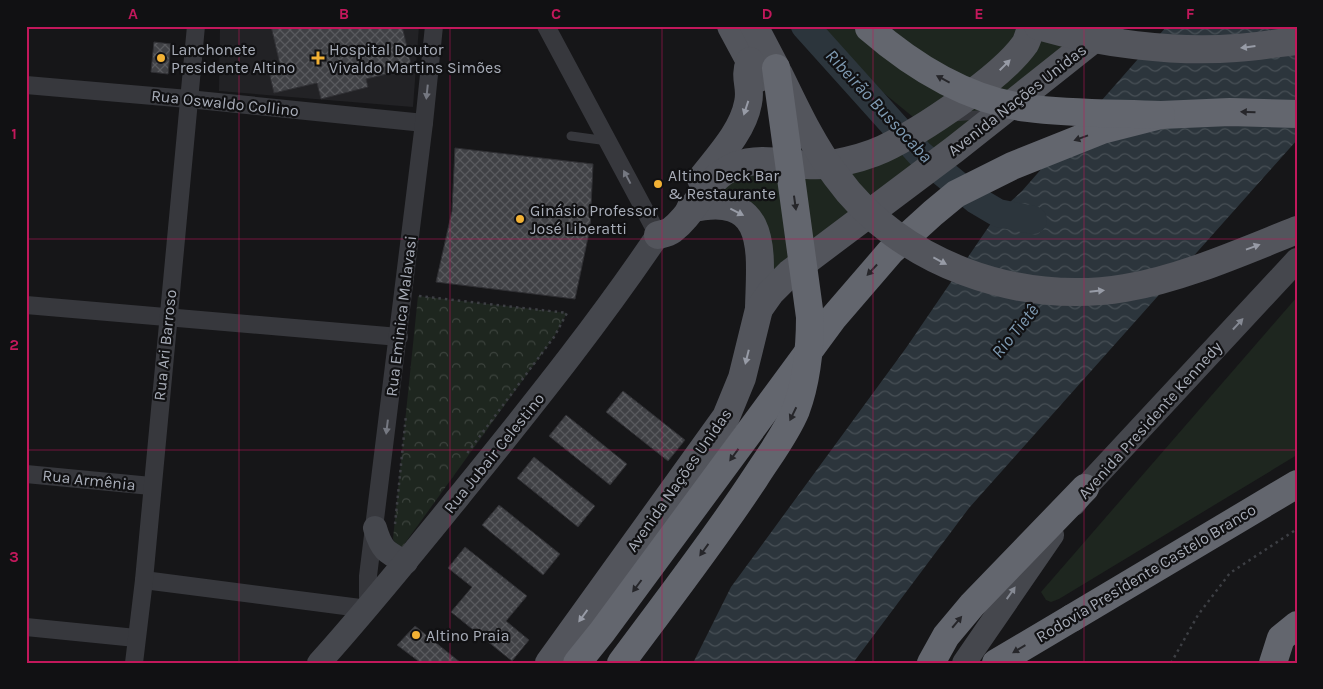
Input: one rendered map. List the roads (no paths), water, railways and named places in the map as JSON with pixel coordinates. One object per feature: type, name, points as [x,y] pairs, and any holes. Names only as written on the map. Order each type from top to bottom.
[{"type":"highway","points":[[868,27],[916,65],[958,88],[984,98],[1027,108],[1161,115],[1230,112],[1297,114]]},
{"type":"highway","points":[[621,663],[741,500],[787,426],[795,411],[804,385],[810,344],[810,317],[776,68]]},
{"type":"highway","points":[[577,663],[620,609],[866,278],[890,252],[956,194],[979,181],[1102,130],[1161,115]]},
{"type":"highway","name":"Rodovia Presidente Castelo Branco","points":[[996,663],[1297,484]]},
{"type":"highway","points":[[931,663],[946,636],[972,605],[1085,488]]},
{"type":"highway","points":[[1212,533],[1248,531],[1297,503]]},
{"type":"highway","points":[[1274,663],[1281,638],[1297,625]]},
{"type":"highway","points":[[1274,663],[1297,646]]},
{"type":"main road","points":[[731,26],[774,109],[808,166]]},
{"type":"main road","points":[[754,26],[810,138],[836,178],[860,204],[916,248],[951,267],[975,275],[1038,290],[1077,293],[1126,288],[1190,270],[1297,230]]},
{"type":"main road","points":[[658,235],[671,231],[714,179],[732,167],[749,161],[764,160],[808,166],[831,164],[881,150],[930,122],[995,74],[1025,43],[1032,26]]},
{"type":"main road","points":[[1038,26],[1072,36],[1137,45],[1235,48],[1297,41]]},
{"type":"main road","name":"Avenida Nações Unidas","points":[[549,663],[726,416],[739,386],[759,310],[771,292],[790,274],[1003,112],[1110,26]]},
{"type":"main road","points":[[658,235],[718,158],[743,118],[750,96],[746,73],[750,61]]},
{"type":"main road","points":[[690,209],[709,204],[721,205],[739,211],[751,221],[758,233],[760,253],[759,310]]},
{"type":"main road","name":"Rua Jubair Celestino","points":[[319,663],[370,606],[573,353],[619,294],[658,235]]},
{"type":"main road","name":"Avenida Presidente Kennedy","points":[[964,663],[1085,488],[1297,260]]},
{"type":"main road","points":[[385,528],[379,544],[390,555],[406,562]]},
{"type":"street","name":"Rua Ari Barroso","points":[[134,663],[144,580],[151,486],[196,26]]},
{"type":"street","name":"Rua Eminica Malavasi","points":[[370,606],[368,576],[385,528],[402,295],[424,123],[434,26]]},
{"type":"street","points":[[546,26],[658,235]]},
{"type":"street","name":"Rua Oswaldo Collino","points":[[26,85],[424,123]]},
{"type":"street","points":[[26,305],[398,337]]},
{"type":"street","name":"Rua Armênia","points":[[26,474],[151,486]]},
{"type":"street","points":[[144,580],[370,606]]},
{"type":"street","points":[[26,627],[136,638]]},
{"type":"lane","points":[[930,122],[1003,112]]},
{"type":"lane","points":[[571,136],[608,141]]},
{"type":"water","name":"Rio Tietê","points":[[1167,26],[1297,26],[1297,140],[969,508],[853,663],[693,663],[731,587],[906,348],[998,213],[1022,191]]},
{"type":"waterway","name":"Ribeirão Bussocaba","points":[[805,26],[920,154],[976,200],[998,213],[1033,220]]},
{"type":"place","name":"Lanchonete Presidente Altino","points":[[161,58]]},
{"type":"place","name":"Hospital Doutor Vivaldo Martins Simões","points":[[318,58]]},
{"type":"place","name":"Altino Deck Bar & Restaurante","points":[[658,184]]},
{"type":"place","name":"Ginásio Professor José Liberatti","points":[[520,219]]},
{"type":"place","name":"Altino Praia","points":[[416,635]]}]
